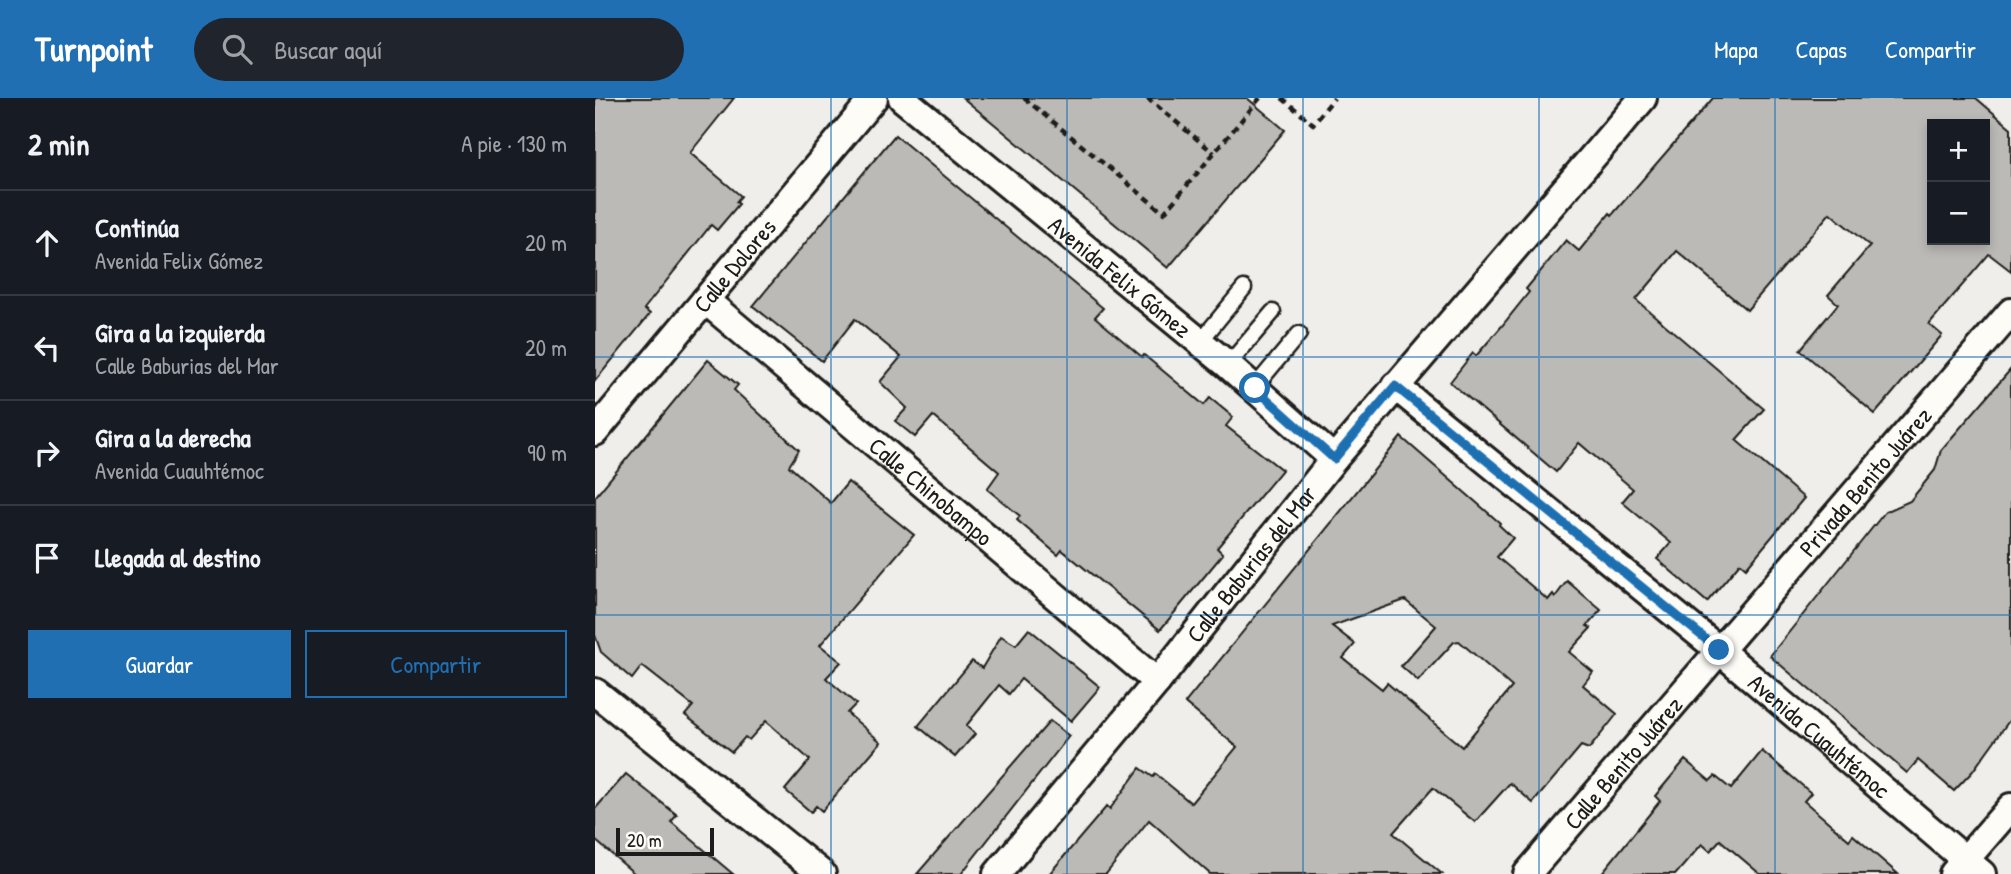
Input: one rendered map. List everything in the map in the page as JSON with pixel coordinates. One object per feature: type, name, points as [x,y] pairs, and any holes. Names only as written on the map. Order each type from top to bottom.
[{"type":"street","name":"Calle Dolores","points":[[595,432],[874,98]]},
{"type":"street","name":"Avenida Felix Gómez","points":[[902,98],[1228,365],[1334,459]]},
{"type":"street","name":"Calle Baburias del Mar","points":[[997,874],[1157,682],[1334,459],[1643,98]]},
{"type":"street","name":"Calle Chinobampo","points":[[705,300],[1157,682]]},
{"type":"street","name":"Privada Benito Juárez","points":[[1719,650],[2011,312]]},
{"type":"street","name":"Avenida Cuauhtémoc","points":[[1395,386],[1719,650],[1967,869]]},
{"type":"street","name":"Calle Benito Juárez","points":[[1527,874],[1719,650]]},
{"type":"street","points":[[595,692],[822,874]]},
{"type":"street","points":[[1967,869],[2011,807]]},
{"type":"lane","points":[[1199,343],[1244,288]]},
{"type":"lane","points":[[1228,365],[1272,312]]},
{"type":"lane","points":[[1255,388],[1299,334]]},
{"type":"path","points":[[1024,98],[1164,213],[1260,98]]},
{"type":"path","points":[[1147,98],[1214,153]]},
{"type":"path","points":[[1282,98],[1313,124],[1334,98]]},
{"type":"building","points":[[595,98],[734,98],[690,153],[741,196],[736,202],[739,204],[717,230],[711,225],[644,309],[650,314],[595,381]]},
{"type":"building","points":[[963,98],[1247,98],[1285,130],[1168,268]]},
{"type":"building","points":[[1713,98],[1976,98],[2011,128],[2011,271],[1989,254],[1929,324],[1942,335],[1875,414],[1800,350],[1838,304],[1828,295],[1870,246],[1830,213],[1747,310],[1677,251],[1636,300],[1764,409],[1736,440],[1804,498],[1746,568],[1740,563],[1707,602],[1657,559],[1671,543],[1622,502],[1633,489],[1579,443],[1556,472],[1450,382],[1473,353],[1476,356],[1501,327],[1529,292],[1526,289],[1566,240],[1579,251],[1610,213],[1612,215]]},
{"type":"building","points":[[895,135],[1103,308],[1095,317],[1142,357],[1144,355],[1204,405],[1210,398],[1233,417],[1226,426],[1282,470],[1217,548],[1223,554],[1160,630],[1062,550],[1058,555],[1017,520],[1020,516],[987,489],[999,472],[933,416],[915,437],[895,421],[907,408],[880,382],[901,357],[855,319],[822,361],[753,306]]},
{"type":"building","points":[[708,360],[738,385],[734,390],[799,450],[789,466],[831,503],[848,482],[914,535],[820,645],[841,662],[826,678],[856,704],[847,713],[881,742],[822,811],[816,806],[811,812],[785,790],[810,760],[766,721],[749,740],[745,737],[732,752],[685,715],[693,706],[642,666],[632,679],[601,652],[595,635],[595,497]]},
{"type":"building","points":[[2011,369],[2011,718],[1972,772],[1954,791],[1918,760],[1907,773],[1770,656],[1885,512],[1910,501],[1935,470],[1941,450]]},
{"type":"building","points":[[1401,437],[1500,523],[1513,538],[1497,557],[1548,600],[1553,594],[1555,597],[1567,581],[1601,610],[1587,626],[1591,628],[1569,652],[1593,672],[1583,685],[1617,714],[1589,749],[1581,746],[1533,803],[1510,783],[1475,822],[1433,788],[1393,833],[1442,874],[1210,874],[1149,820],[1106,874],[1049,874],[1107,806],[1110,809],[1140,768],[1153,777],[1156,774],[1191,803],[1237,747],[1185,703]],"holes":[[[1405,600],[1436,626],[1401,666],[1418,681],[1454,642],[1459,641],[1512,687],[1462,747],[1387,683],[1382,689],[1343,658],[1355,644],[1332,626]]]},
{"type":"building","points":[[1029,629],[1100,687],[1071,721],[1021,679],[1009,694],[999,685],[966,726],[975,734],[955,757],[918,726],[972,661],[982,668],[1001,636],[1016,645]]},
{"type":"building","points":[[1050,721],[1069,736],[961,874],[917,874]]},
{"type":"building","points":[[1762,751],[1811,793],[1804,801],[1849,840],[1853,835],[1898,874],[1760,874],[1720,840],[1710,851],[1702,844],[1676,874],[1601,874],[1660,801],[1655,796],[1685,760],[1710,781],[1715,776],[1731,789]]},
{"type":"building","points":[[626,774],[677,815],[671,822],[733,874],[635,874],[595,840],[595,809]]},
{"type":"route","points":[[1255,388],[1334,459],[1395,386],[1719,650]]}]
